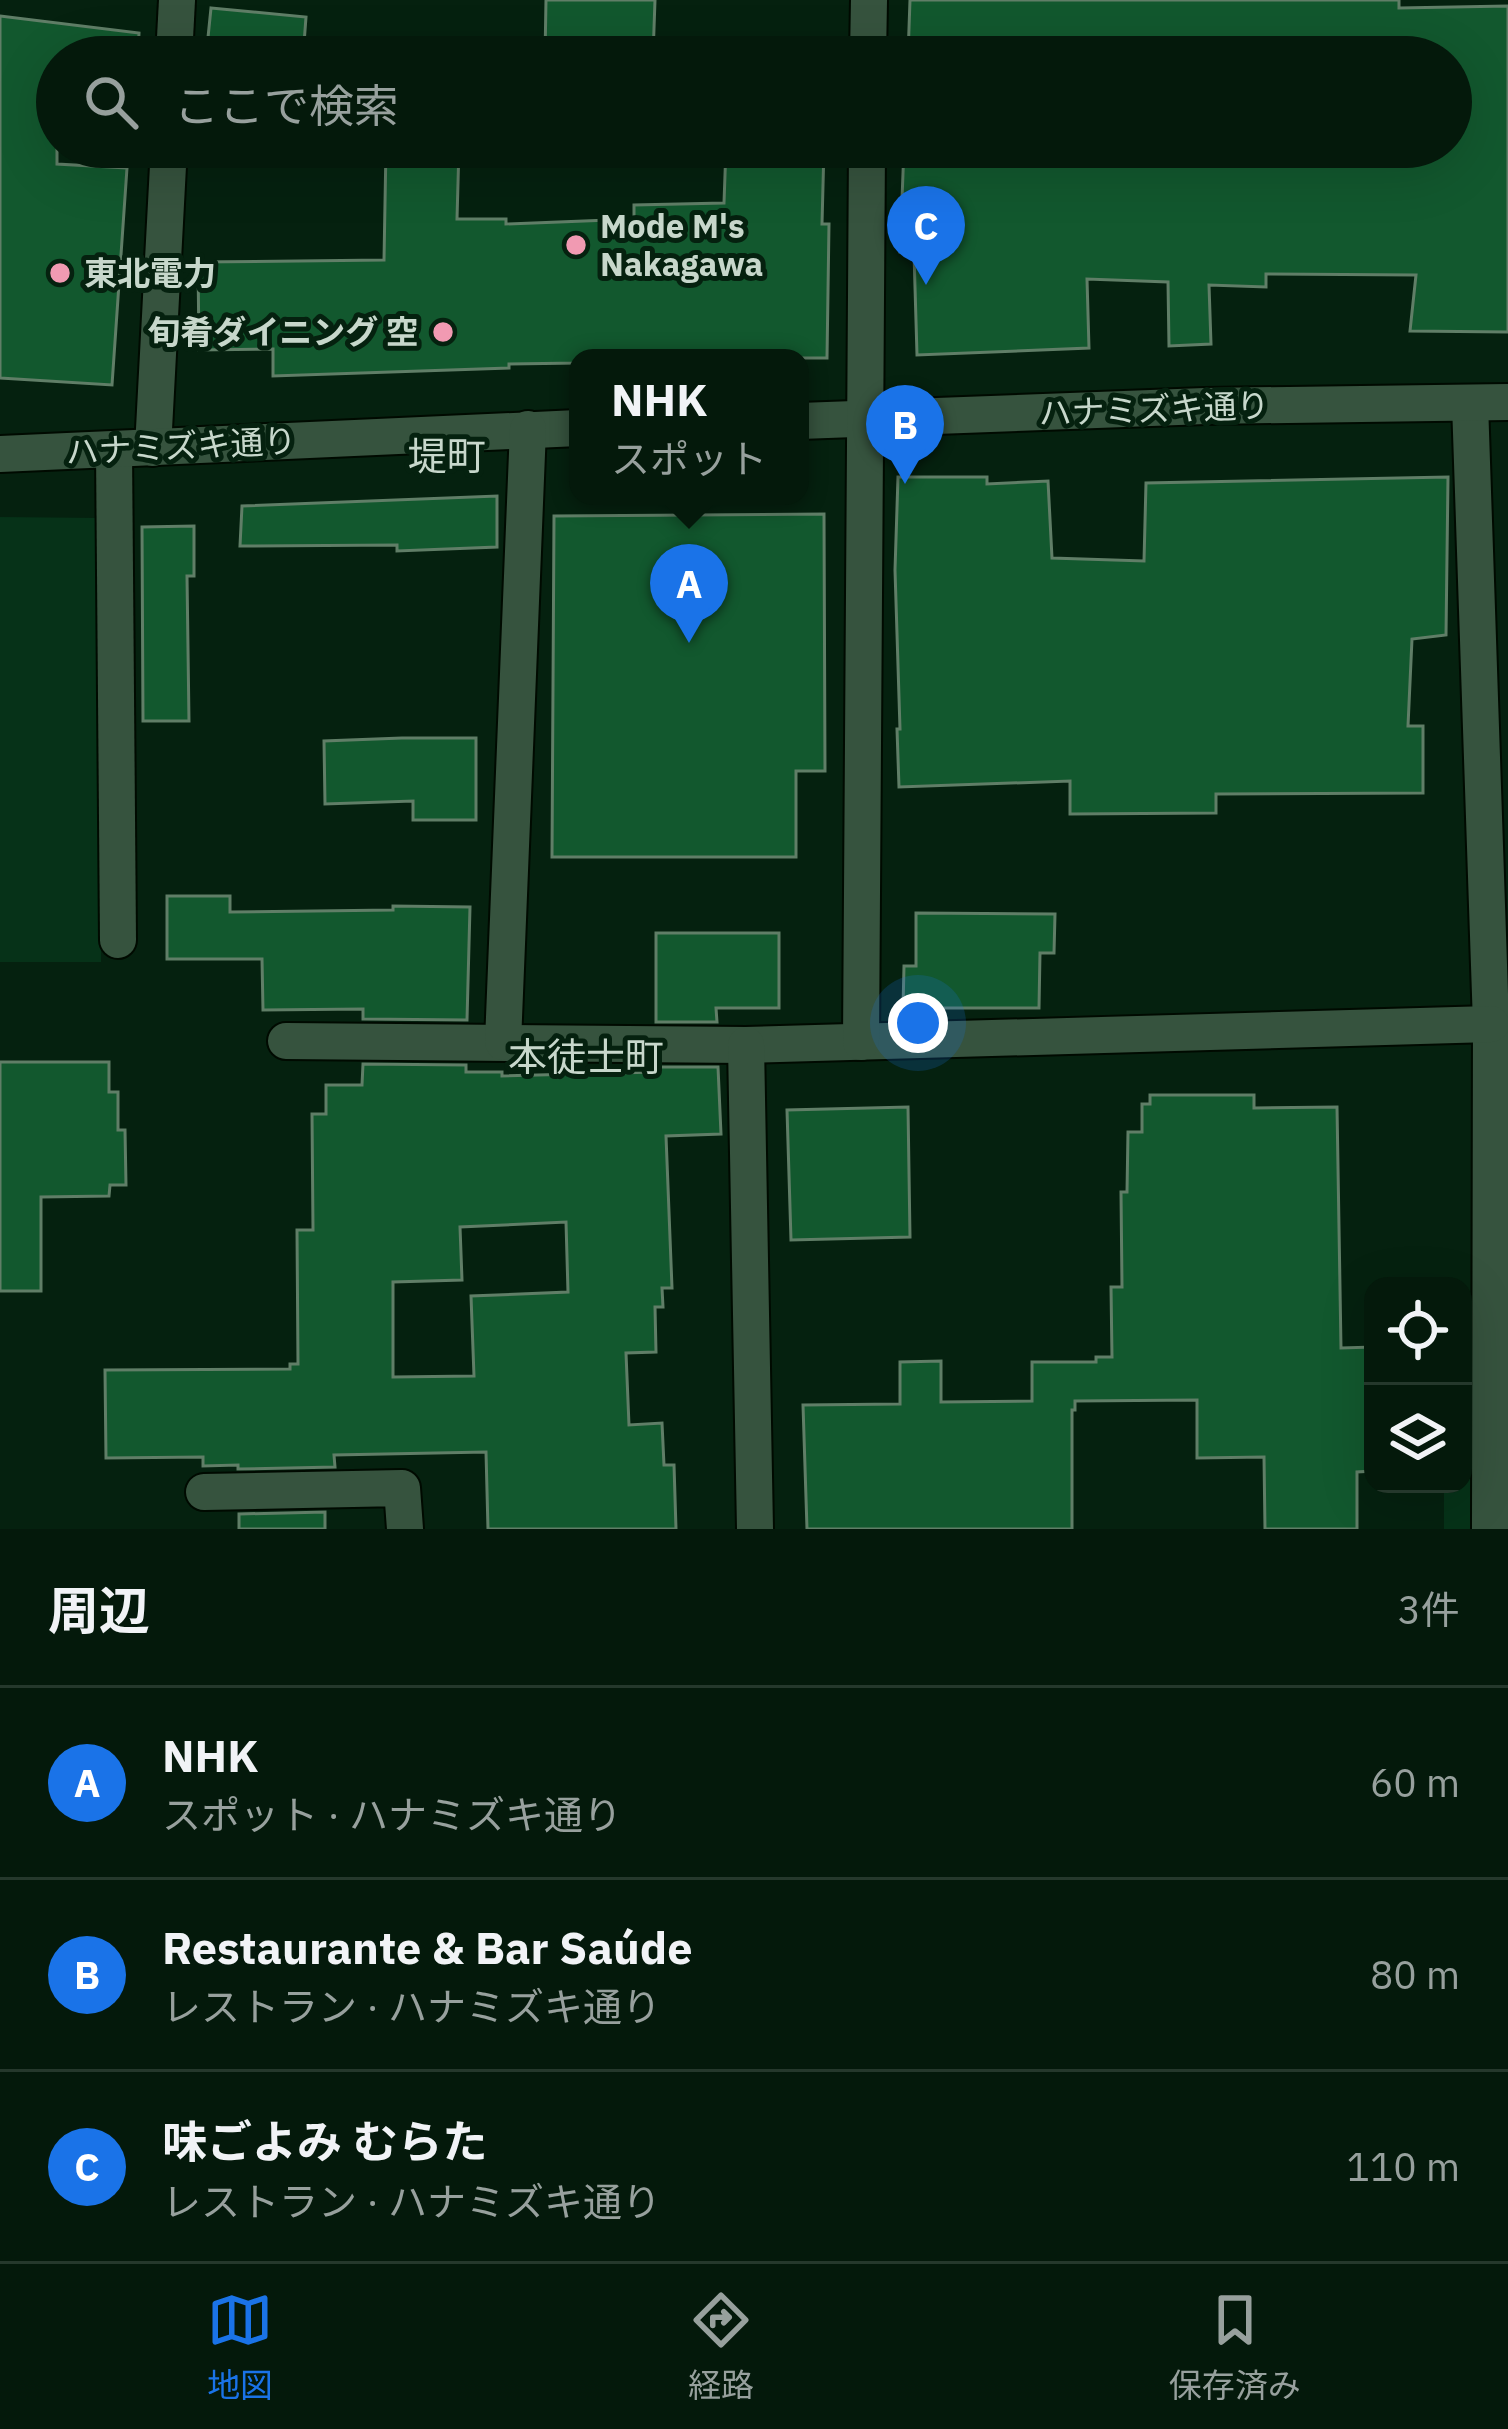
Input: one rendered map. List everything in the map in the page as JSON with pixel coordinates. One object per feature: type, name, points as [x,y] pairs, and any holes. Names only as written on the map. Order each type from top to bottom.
[{"type":"street","points":[[175,36],[177,0]]},
{"type":"street","points":[[868,0],[868,36]]},
{"type":"street","points":[[153,448],[168,168]]},
{"type":"street","points":[[861,1042],[867,168]]},
{"type":"street","name":"ハナミズキ通り","points":[[809,421],[1205,406],[1508,402]]},
{"type":"street","points":[[1470,403],[1491,1024],[1499,1442],[1490,1529]]},
{"type":"street","name":"ハナミズキ通り","points":[[0,454],[569,428]]},
{"type":"street","points":[[503,1042],[528,429]]},
{"type":"street","points":[[114,450],[118,940]]},
{"type":"street","points":[[286,1041],[746,1045],[1491,1024]]},
{"type":"street","points":[[746,1045],[755,1529]]},
{"type":"street","points":[[204,1492],[402,1488],[405,1529]]},
{"type":"green space","points":[[0,517],[101,518],[101,962],[0,962]]},
{"type":"green space","points":[[1472,1464],[1477,1464],[1479,1529],[1444,1529],[1444,1493],[1472,1493]]},
{"type":"building","points":[[546,0],[655,0],[654,36],[545,36]]},
{"type":"building","points":[[910,0],[1399,0],[1399,8],[1508,6],[1508,332],[1410,331],[1416,275],[1266,274],[1266,287],[1209,285],[1211,344],[1169,346],[1168,282],[1087,279],[1089,348],[917,355],[914,253],[900,252],[903,168],[1472,168],[1472,36],[909,36]]},
{"type":"building","points":[[211,8],[306,17],[305,36],[208,36]]},
{"type":"building","name":"東北電力","points":[[0,16],[139,33],[36,36],[36,168],[127,168],[112,385],[0,378]]},
{"type":"building","points":[[386,168],[458,168],[457,219],[506,219],[506,224],[634,219],[634,205],[724,203],[725,168],[823,168],[822,224],[829,224],[827,358],[809,358],[809,349],[569,349],[569,363],[273,376],[273,349],[199,350],[198,262],[384,260]]},
{"type":"building","points":[[898,477],[987,477],[987,484],[1048,481],[1052,558],[1144,561],[1146,483],[1448,477],[1446,635],[1412,639],[1408,726],[1423,726],[1423,793],[1216,794],[1216,813],[1070,814],[1070,781],[899,787]]},
{"type":"building","points":[[497,496],[497,547],[397,551],[397,545],[240,546],[242,506]]},
{"type":"building","points":[[824,514],[825,771],[796,771],[796,857],[552,857],[554,516]]},
{"type":"building","points":[[194,526],[194,576],[187,576],[189,721],[143,721],[142,527]]},
{"type":"building","points":[[476,738],[476,820],[413,820],[413,801],[325,804],[324,741]]},
{"type":"building","points":[[167,896],[230,896],[230,912],[470,907],[467,1020],[363,1019],[363,1009],[263,1010],[262,959],[167,959]]},
{"type":"building","points":[[916,913],[1055,914],[1054,953],[1040,953],[1039,1008],[903,1008],[904,966],[916,966]]},
{"type":"building","points":[[656,933],[779,933],[779,1008],[716,1008],[717,1022],[656,1022]]},
{"type":"building","points":[[0,1062],[109,1062],[109,1092],[118,1092],[118,1130],[125,1130],[126,1185],[110,1185],[109,1196],[41,1197],[41,1291],[0,1291]]},
{"type":"building","points":[[363,1064],[466,1065],[466,1072],[502,1072],[502,1076],[718,1067],[721,1134],[666,1136],[672,1288],[662,1288],[663,1307],[655,1307],[656,1352],[626,1353],[629,1425],[662,1423],[664,1465],[674,1465],[676,1529],[488,1529],[486,1452],[334,1455],[335,1467],[238,1469],[238,1465],[203,1466],[203,1457],[106,1458],[105,1370],[290,1369],[290,1364],[298,1364],[297,1230],[313,1230],[312,1114],[326,1114],[326,1085],[362,1085]],"holes":[[[566,1222],[568,1292],[471,1296],[474,1376],[393,1377],[393,1282],[462,1280],[460,1227]]]},
{"type":"building","points":[[1150,1095],[1254,1095],[1254,1108],[1337,1107],[1341,1348],[1364,1347],[1364,1472],[1357,1472],[1357,1529],[1265,1529],[1264,1457],[1197,1458],[1197,1400],[1075,1401],[1072,1529],[807,1529],[803,1405],[900,1404],[900,1362],[941,1361],[941,1402],[1032,1401],[1032,1362],[1096,1362],[1096,1357],[1112,1357],[1111,1287],[1122,1287],[1121,1192],[1127,1192],[1128,1132],[1142,1132],[1142,1104],[1150,1104]]},
{"type":"building","points":[[908,1107],[910,1237],[791,1240],[787,1110]]},
{"type":"building","points":[[325,1512],[325,1529],[239,1529],[239,1514]]},
{"type":"place","name":"Mode M's Nakagawa","points":[[576,245]]},
{"type":"place","name":"東北電力","points":[[60,273]]},
{"type":"place","name":"味ごよみ むらた","points":[[926,285]]},
{"type":"place","name":"旬肴ダイニング 空","points":[[443,332]]},
{"type":"place","name":"Restaurante & Bar Saúde","points":[[905,484]]},
{"type":"place","name":"NHK","points":[[689,643]]},
{"type":"district","name":"堤町","points":[[447,456]]},
{"type":"district","name":"本徒士町","points":[[586,1057]]}]
